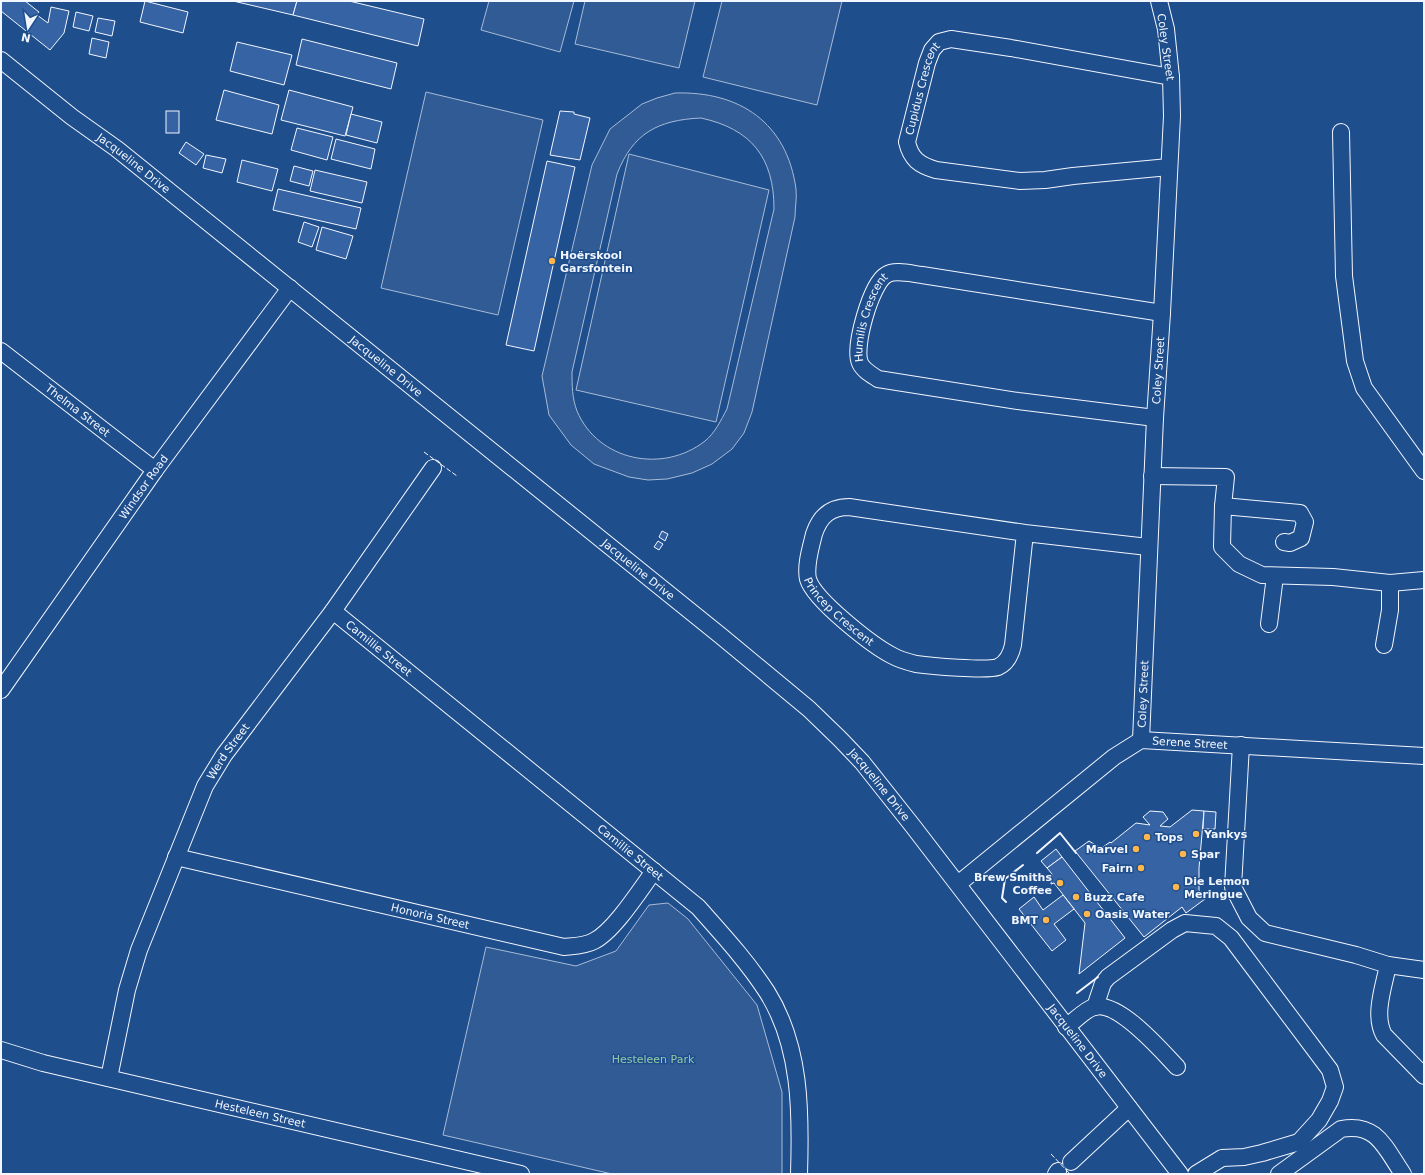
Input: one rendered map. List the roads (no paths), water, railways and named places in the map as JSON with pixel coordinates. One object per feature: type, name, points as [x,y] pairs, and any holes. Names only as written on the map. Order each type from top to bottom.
[{"type":"street","name":"Coley Street","points":[[1141,740],[1148,547],[1172,116],[1171,77],[1166,29],[1159,1]]},
{"type":"street","name":"Cupidus Crescent","points":[[1169,167],[1045,180],[1020,181],[936,170],[924,167],[916,161],[910,152],[907,142],[927,62],[932,50],[939,42],[951,39],[1011,48],[1171,77]]},
{"type":"street","name":"Jacqueline Drive","points":[[1,60],[72,117],[117,149],[400,376],[809,709],[862,762],[958,884],[1180,1174]]},
{"type":"street","points":[[1341,132],[1344,276],[1355,361],[1364,388],[1424,471]]},
{"type":"street","name":"Humilis Crescent","points":[[1155,418],[1018,401],[878,378],[869,373],[860,364],[858,352],[873,291],[879,280],[887,274],[904,273],[922,275],[1162,313]]},
{"type":"street","name":"Windsor Road","points":[[1,690],[154,470],[290,288]]},
{"type":"street","name":"Thelma Street","points":[[1,351],[154,470]]},
{"type":"street","name":"Werd Street","points":[[109,1078],[127,990],[139,950],[199,800],[215,770],[332,611],[433,468]]},
{"type":"street","points":[[1152,476],[1226,477],[1223,506],[1222,547],[1239,564],[1262,575],[1333,577],[1390,583],[1424,580]]},
{"type":"street","name":"Princep Crescent","points":[[1025,533],[1014,645],[1005,662],[990,668],[916,664],[892,656],[832,610],[819,596],[808,579],[808,562],[817,525],[830,510],[849,506],[1025,533],[1148,547]]},
{"type":"street","points":[[1223,506],[1300,514],[1305,522],[1301,538],[1290,543],[1284,542]]},
{"type":"street","points":[[1269,624],[1275,576]]},
{"type":"street","points":[[1384,645],[1390,610],[1390,583]]},
{"type":"street","name":"Camillie Street","points":[[332,611],[698,907],[725,938],[767,993],[780,1019],[792,1053],[799,1091],[801,1120],[799,1174]]},
{"type":"street","name":"Serene Street","points":[[958,884],[1114,757],[1141,740],[1424,756]]},
{"type":"street","points":[[1241,745],[1232,887],[1249,918],[1259,929],[1273,935],[1356,955],[1388,965],[1424,970]]},
{"type":"street","name":"Honoria Street","points":[[176,857],[564,947],[583,945],[600,938],[621,914],[654,871]]},
{"type":"street","points":[[1095,1007],[1103,983],[1108,977],[1172,930],[1185,923],[1216,926],[1231,938],[1330,1070],[1334,1087],[1330,1101],[1319,1120],[1300,1142],[1244,1157],[1222,1158],[1196,1174]]},
{"type":"street","points":[[1388,965],[1381,1004],[1380,1028],[1384,1035],[1424,1076]]},
{"type":"street","points":[[1066,1027],[1089,1009],[1095,1007],[1108,1008],[1143,1033],[1177,1067]]},
{"type":"street","name":"Hesteleen Street","points":[[1,1050],[43,1062],[471,1168],[521,1174]]},
{"type":"street","points":[[1062,1169],[1129,1108]]},
{"type":"street","points":[[1279,1174],[1341,1129],[1350,1127],[1359,1128],[1374,1133],[1403,1174]]},
{"type":"place","name":"Hoërskool Garsfontein","points":[[552,261]]},
{"type":"place","name":"Yankys","points":[[1196,834]]},
{"type":"place","name":"Tops","points":[[1147,837]]},
{"type":"place","name":"Marvel","points":[[1136,849]]},
{"type":"place","name":"Spar","points":[[1183,854]]},
{"type":"place","name":"Fairn","points":[[1141,868]]},
{"type":"place","name":"Brew Smiths Coffee","points":[[1060,883]]},
{"type":"place","name":"Die Lemon Meringue","points":[[1176,887]]},
{"type":"place","name":"Buzz Cafe","points":[[1076,897]]},
{"type":"place","name":"Oasis Water","points":[[1087,914]]},
{"type":"place","name":"BMT","points":[[1046,920]]},
{"type":"park label","name":"Hesteleen Park","points":[[653,1059]]}]
